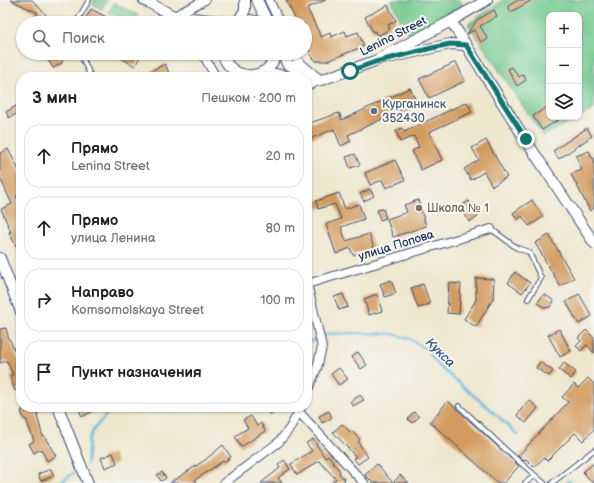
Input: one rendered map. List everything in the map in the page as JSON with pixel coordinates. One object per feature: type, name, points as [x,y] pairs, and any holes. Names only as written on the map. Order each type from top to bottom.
[{"type":"street","points":[[144,0],[174,16],[205,0]]},
{"type":"street","points":[[241,16],[245,10],[245,0]]},
{"type":"street","points":[[257,0],[265,16]]},
{"type":"street","points":[[269,0],[277,16]]},
{"type":"street","name":"Lenina Street","points":[[312,84],[375,62],[451,22],[487,0]]},
{"type":"street","points":[[451,22],[594,243]]},
{"type":"street","points":[[375,62],[450,44],[466,45]]},
{"type":"street","points":[[206,60],[213,72]]},
{"type":"street","points":[[224,60],[232,72]]},
{"type":"street","points":[[263,72],[273,60]]},
{"type":"street","points":[[285,60],[287,64],[304,72]]},
{"type":"street","points":[[297,60],[311,72]]},
{"type":"street","points":[[312,72],[321,80]]},
{"type":"street","points":[[312,76],[321,80]]},
{"type":"street","points":[[312,79],[321,80]]},
{"type":"street","name":"улица Попова","points":[[312,282],[491,229]]},
{"type":"street","points":[[0,258],[16,299]]},
{"type":"street","points":[[312,309],[319,330],[322,347],[317,368],[312,380]]},
{"type":"street","points":[[60,412],[88,483]]},
{"type":"street","points":[[224,483],[279,442],[298,412]]},
{"type":"street","points":[[303,412],[364,483]]},
{"type":"lane","points":[[80,16],[89,0]]},
{"type":"lane","points":[[83,60],[89,72]]},
{"type":"lane","points":[[491,229],[517,248],[529,252],[541,278],[528,299]]},
{"type":"lane","points":[[459,406],[544,483]]},
{"type":"lane","points":[[552,483],[594,450]]},
{"type":"lane","points":[[525,483],[535,476]]},
{"type":"green space","points":[[94,0],[107,0],[102,9],[92,4]]},
{"type":"green space","points":[[391,0],[460,0],[463,6],[408,35]]},
{"type":"green space","points":[[504,0],[594,0],[594,109],[582,115],[582,12],[546,12],[546,120],[573,120],[543,136],[468,24]]},
{"type":"green space","points":[[114,3],[138,15],[116,16],[109,12]]},
{"type":"building","points":[[11,0],[32,0],[47,16],[35,16],[38,13]]},
{"type":"building","points":[[286,0],[326,0],[307,8],[311,16],[294,16]]},
{"type":"building","points":[[518,0],[532,0],[511,12],[508,6]]},
{"type":"building","points":[[388,5],[396,21],[388,25],[390,29],[377,36],[375,31],[373,32],[365,17]]},
{"type":"building","points":[[91,9],[104,16],[87,16]]},
{"type":"building","points":[[494,10],[497,16],[480,26],[488,39],[481,42],[474,30],[467,34],[477,20]]},
{"type":"building","points":[[312,18],[321,37],[330,33],[331,37],[345,31],[347,36],[358,32],[364,46],[327,61],[316,61],[312,57]]},
{"type":"building","points":[[48,60],[62,60],[63,62],[53,68]]},
{"type":"building","points":[[124,60],[138,60],[135,66]]},
{"type":"building","points":[[456,62],[465,81],[429,98],[419,79]]},
{"type":"building","points":[[165,64],[169,72],[152,72]]},
{"type":"building","points":[[512,67],[519,77],[523,74],[526,80],[517,86],[508,69]]},
{"type":"building","points":[[410,88],[417,103],[348,135],[351,141],[341,146],[334,129],[312,138],[312,122],[339,113],[342,120]]},
{"type":"building","points":[[467,102],[472,112],[429,132],[442,160],[421,170],[412,151],[419,147],[414,136],[400,142],[396,131],[402,128],[404,132]]},
{"type":"building","points":[[16,106],[16,114],[9,118],[6,112]]},
{"type":"building","points":[[546,108],[546,120],[558,120],[542,130],[533,116]]},
{"type":"building","points":[[587,128],[592,136],[559,159],[553,151]]},
{"type":"building","points":[[486,140],[507,177],[492,186],[484,172],[471,180],[464,169],[479,160],[472,148]]},
{"type":"building","points":[[8,149],[16,164],[16,246],[11,238],[9,232],[11,232],[1,209],[12,204],[0,178],[0,153]]},
{"type":"building","points":[[589,151],[592,158],[594,158],[594,208],[590,211],[571,174],[582,170],[576,156]]},
{"type":"building","points":[[355,154],[360,165],[350,168],[346,157]]},
{"type":"building","points":[[395,160],[405,180],[386,188],[382,180],[370,185],[365,173]]},
{"type":"building","points":[[370,189],[374,196],[364,201],[360,194]]},
{"type":"building","points":[[339,193],[345,209],[359,204],[364,219],[341,227],[346,241],[369,234],[374,248],[353,255],[350,248],[336,254],[326,224],[341,219],[335,204],[318,209],[316,201]]},
{"type":"building","points":[[418,200],[426,226],[393,237],[387,219],[407,212],[404,205]]},
{"type":"building","points":[[532,200],[543,217],[529,226],[522,216],[517,220],[513,213]]},
{"type":"building","points":[[469,201],[478,217],[469,222],[461,206]]},
{"type":"building","points":[[383,209],[386,218],[380,220],[377,210]]},
{"type":"building","points":[[549,235],[574,278],[560,286],[535,243]]},
{"type":"building","points":[[515,272],[530,283],[522,293],[508,283]]},
{"type":"building","points":[[476,278],[494,279],[493,299],[476,327],[464,319],[476,300]]},
{"type":"building","points":[[391,280],[396,293],[385,297],[380,284]]},
{"type":"building","points":[[449,283],[461,284],[459,314],[447,313]]},
{"type":"building","points":[[423,284],[430,304],[418,308],[411,288]]},
{"type":"building","points":[[343,294],[348,307],[339,310],[334,297]]},
{"type":"building","points":[[377,294],[382,311],[369,315],[364,299]]},
{"type":"building","points":[[544,294],[554,301],[549,308],[545,308],[537,303]]},
{"type":"building","points":[[579,294],[592,316],[579,324],[566,302]]},
{"type":"building","points":[[6,328],[9,340],[16,354],[15,391],[10,376],[13,375],[7,361],[0,363],[0,329]]},
{"type":"building","points":[[559,329],[571,351],[560,357],[548,335]]},
{"type":"building","points":[[586,330],[594,338],[594,353],[587,345],[581,351],[576,346],[581,341],[578,338]]},
{"type":"building","points":[[358,352],[367,365],[361,369],[352,357]]},
{"type":"building","points":[[540,362],[553,371],[549,376],[536,368]]},
{"type":"building","points":[[564,363],[576,372],[571,379],[559,370]]},
{"type":"building","points":[[339,368],[348,379],[339,385],[331,374]]},
{"type":"building","points":[[588,378],[594,384],[594,429],[583,441],[575,433],[547,461],[544,458],[534,467],[526,459],[524,461],[518,456],[568,402],[562,397],[574,384],[578,388]]},
{"type":"building","points":[[360,395],[364,400],[353,406],[350,402]]},
{"type":"building","points":[[529,400],[538,408],[526,423],[517,415]]},
{"type":"building","points":[[448,401],[519,466],[504,483],[498,483],[430,422]]},
{"type":"building","points":[[329,411],[332,418],[322,423],[319,416]]},
{"type":"building","points":[[21,412],[37,412],[43,437],[44,436],[56,456],[47,461],[41,449],[34,453],[29,444],[34,441],[26,419],[24,420]]},
{"type":"building","points":[[80,412],[92,412],[82,417]]},
{"type":"building","points":[[414,412],[419,417],[412,423],[408,419]]},
{"type":"building","points":[[251,416],[257,426],[261,423],[265,431],[241,447],[235,436],[248,428],[243,420]]},
{"type":"building","points":[[342,424],[350,432],[352,431],[360,440],[358,442],[368,457],[358,464],[353,458],[356,457],[333,432]]},
{"type":"building","points":[[313,439],[325,458],[328,455],[340,471],[339,473],[345,480],[341,483],[331,483],[336,479],[319,461],[297,475],[291,464],[312,451],[306,443]]},
{"type":"building","points":[[223,445],[231,457],[195,480],[197,483],[170,483],[205,460]]},
{"type":"building","points":[[113,453],[117,463],[105,468],[101,458]]},
{"type":"building","points":[[284,460],[290,469],[278,478],[282,483],[261,483],[280,468],[278,465]]},
{"type":"building","points":[[594,463],[594,483],[593,483],[583,472]]},
{"type":"building","points":[[377,464],[393,483],[373,483],[365,475]]},
{"type":"building","points":[[51,469],[54,476],[41,481],[38,474]]},
{"type":"building","points":[[162,472],[166,478],[161,481],[157,475]]},
{"type":"building","points":[[400,475],[409,483],[393,483]]},
{"type":"waterway","name":"Кукса","points":[[312,341],[328,334],[351,333],[391,334],[408,338],[425,348],[441,368],[518,435]]},
{"type":"waterway","name":"Кукса","points":[[87,464],[89,439],[94,429],[109,412]]},
{"type":"waterway","name":"Кукса","points":[[60,483],[77,470]]},
{"type":"place","name":"Курганинск 352430","points":[[374,111]]},
{"type":"place","name":"Школа № 1","points":[[419,208]]},
{"type":"route","points":[[350,71],[375,62],[432,48],[450,44],[466,45],[526,139]]}]
